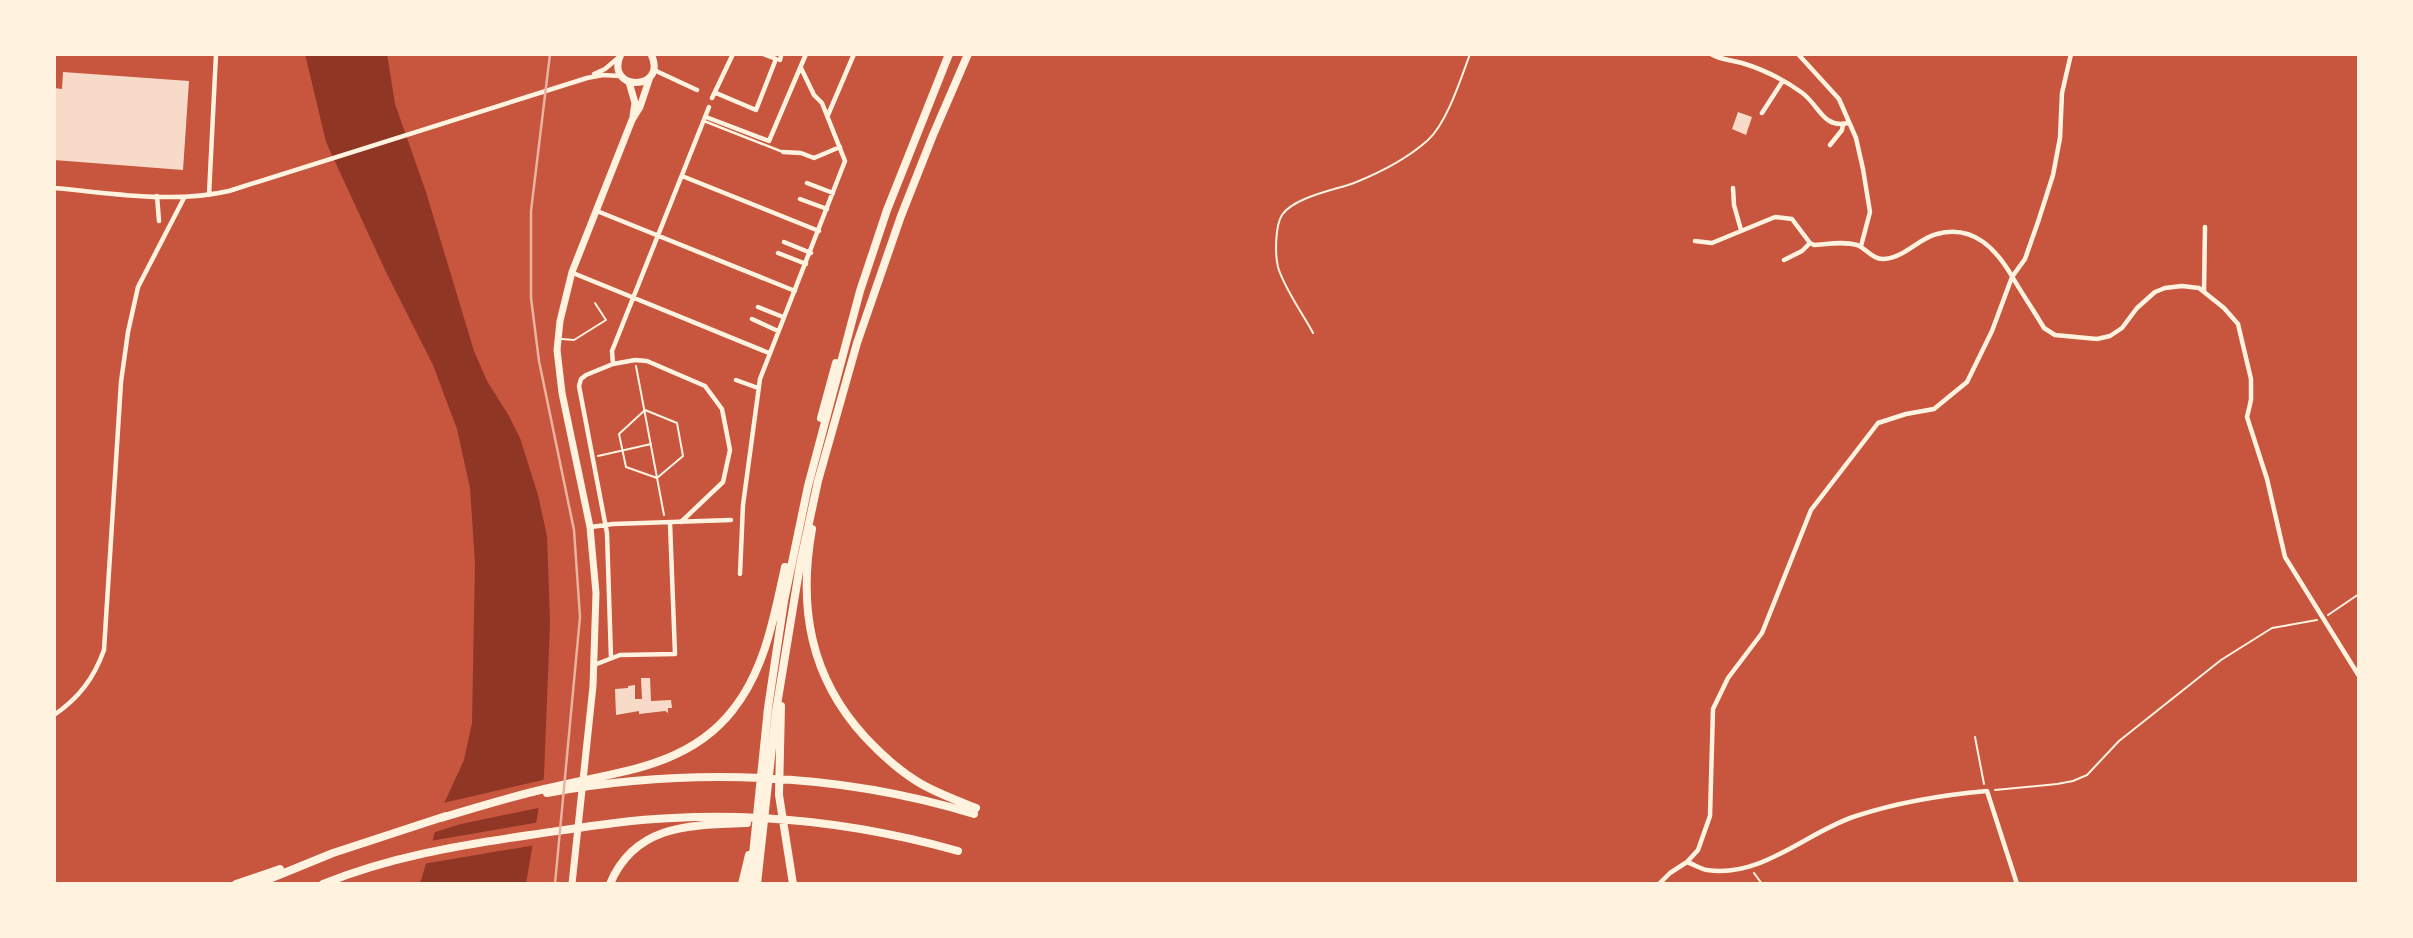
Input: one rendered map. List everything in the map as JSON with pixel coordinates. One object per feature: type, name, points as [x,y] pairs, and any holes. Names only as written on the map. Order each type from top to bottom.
[{"type":"highway","points":[[236,884],[441,818],[600,781],[657,764],[692,747],[723,721],[747,687],[769,636],[814,445],[847,323],[891,198],[949,54]]},
{"type":"highway","points":[[757,884],[775,711],[810,513],[857,343],[901,216],[968,54]]},
{"type":"highway","points":[[620,55],[617,65],[621,76],[629,82],[643,82],[654,63]]},
{"type":"highway","points":[[572,884],[594,665],[596,593],[590,527],[562,393],[558,339],[572,272],[632,120],[640,107],[654,63]]},
{"type":"highway","points":[[629,82],[635,103],[632,120]]},
{"type":"highway","points":[[600,781],[728,778],[803,782],[898,794],[975,811],[916,782],[887,760],[856,727],[834,696],[817,659],[808,618],[807,566],[817,503],[850,379],[901,216]]},
{"type":"highway","points":[[750,884],[767,719],[784,601],[808,486],[860,290]]},
{"type":"highway","points":[[781,685],[779,795],[793,884]]},
{"type":"highway","points":[[323,884],[428,853],[598,825],[675,818],[808,822],[874,831],[958,851]]},
{"type":"highway","points":[[610,884],[621,863],[643,841],[692,826],[740,820]]},
{"type":"highway","points":[[742,884],[755,828]]},
{"type":"highway","points":[[257,884],[333,853]]},
{"type":"street","points":[[209,195],[216,54]]},
{"type":"street","points":[[733,54],[713,96],[756,110],[779,59],[764,54]]},
{"type":"street","points":[[705,119],[769,141],[806,54]]},
{"type":"street","points":[[828,115],[854,54]]},
{"type":"street","points":[[1711,54],[1753,67],[1782,82],[1808,97],[1827,121],[1846,124]]},
{"type":"street","points":[[1798,54],[1839,99],[1846,124],[1860,153],[1870,212],[1861,246]]},
{"type":"street","points":[[1659,884],[1698,850],[1710,816],[1713,709],[1728,678],[1762,633],[1811,510],[1878,423],[1934,409],[1967,382],[1992,331],[2012,277],[2025,258],[2053,175],[2060,138],[2062,93],[2071,54]]},
{"type":"street","points":[[587,78],[605,69],[620,55]]},
{"type":"street","points":[[654,63],[696,90]]},
{"type":"street","points":[[740,574],[743,505],[759,388],[769,353],[811,253],[845,161],[828,115],[799,67]]},
{"type":"street","points":[[54,188],[184,198],[209,195],[587,78],[621,76]]},
{"type":"street","points":[[1762,113],[1782,82]]},
{"type":"street","points":[[613,364],[612,351],[709,107]]},
{"type":"street","points":[[705,119],[783,152],[801,153],[814,158],[840,147]]},
{"type":"street","points":[[1830,145],[1846,124]]},
{"type":"street","points":[[682,176],[819,231]]},
{"type":"street","points":[[807,183],[834,193]]},
{"type":"street","points":[[1733,188],[1734,205],[1741,230]]},
{"type":"street","points":[[158,196],[159,221]]},
{"type":"street","points":[[54,715],[74,701],[86,686],[104,650],[121,382],[128,332],[138,287],[184,198]]},
{"type":"street","points":[[800,199],[827,209]]},
{"type":"street","points":[[597,211],[795,291]]},
{"type":"street","points":[[1695,241],[1712,243],[1775,217],[1787,217],[1797,223],[1814,245],[1849,243],[1861,246],[1883,260],[1893,258],[1935,234],[1954,231],[1972,236],[1998,253],[2044,328],[2062,336],[2097,339],[2110,336],[2122,328],[2137,308],[2155,292],[2182,286],[2199,288],[2224,308],[2238,324],[2251,379],[2251,400],[2247,417],[2267,479],[2285,557],[2359,676]]},
{"type":"street","points":[[2204,292],[2205,227]]},
{"type":"street","points":[[784,242],[811,253]]},
{"type":"street","points":[[1784,260],[1802,251],[1810,243]]},
{"type":"street","points":[[778,253],[806,264]]},
{"type":"street","points":[[572,272],[769,353]]},
{"type":"street","points":[[758,307],[783,318]]},
{"type":"street","points":[[751,319],[778,331]]},
{"type":"street","points":[[611,657],[611,599],[605,524],[579,384],[583,377],[613,364],[647,361],[705,386],[722,409],[730,450],[725,477],[681,522]]},
{"type":"street","points":[[736,380],[759,388]]},
{"type":"street","points":[[590,527],[605,524],[731,520]]},
{"type":"street","points":[[594,665],[611,657],[675,654],[668,523]]},
{"type":"street","points":[[1687,862],[1706,870],[1742,869],[1762,862],[1835,823],[1902,802],[1987,791],[2017,884]]},
{"type":"lane","points":[[558,339],[574,340],[606,320],[596,303]]},
{"type":"path","points":[[1313,333],[1279,269],[1278,227],[1281,216],[1316,195],[1354,183],[1382,169],[1430,139],[1447,111],[1470,54]]},
{"type":"path","points":[[635,360],[668,523]]},
{"type":"path","points":[[645,410],[619,434],[626,467],[657,478]]},
{"type":"path","points":[[645,410],[677,423],[683,456],[657,478]]},
{"type":"path","points":[[593,457],[651,444]]},
{"type":"path","points":[[1975,737],[1987,791],[2073,781],[2087,775],[2136,727],[2221,660],[2272,628],[2322,619],[2359,594]]},
{"type":"path","points":[[1750,866],[1762,884]]},
{"type":"shaded area","points":[[305,54],[387,54],[395,104],[426,192],[474,351],[487,381],[520,438],[538,495],[547,536],[550,622],[544,776],[526,884],[420,884],[442,808],[464,760],[472,723],[475,563],[470,488],[457,429],[433,365],[386,272],[326,142]]},
{"type":"pier","points":[[547,779],[543,807],[461,824],[432,833],[439,804]]},
{"type":"pier","points":[[540,822],[536,845],[423,864],[430,841]]},
{"type":"building","points":[[63,72],[189,81],[183,170],[54,160],[54,88],[62,89]]},
{"type":"building","points":[[1738,112],[1752,117],[1746,135],[1732,129]]},
{"type":"building","points":[[641,678],[650,678],[651,701],[671,700],[672,708],[668,708],[668,713],[665,711],[639,714],[639,711],[616,715],[615,689],[635,685],[635,699],[642,699]]},
{"type":"railway","points":[[550,54],[531,211],[531,298],[539,361],[574,530],[580,617],[555,884]]}]
